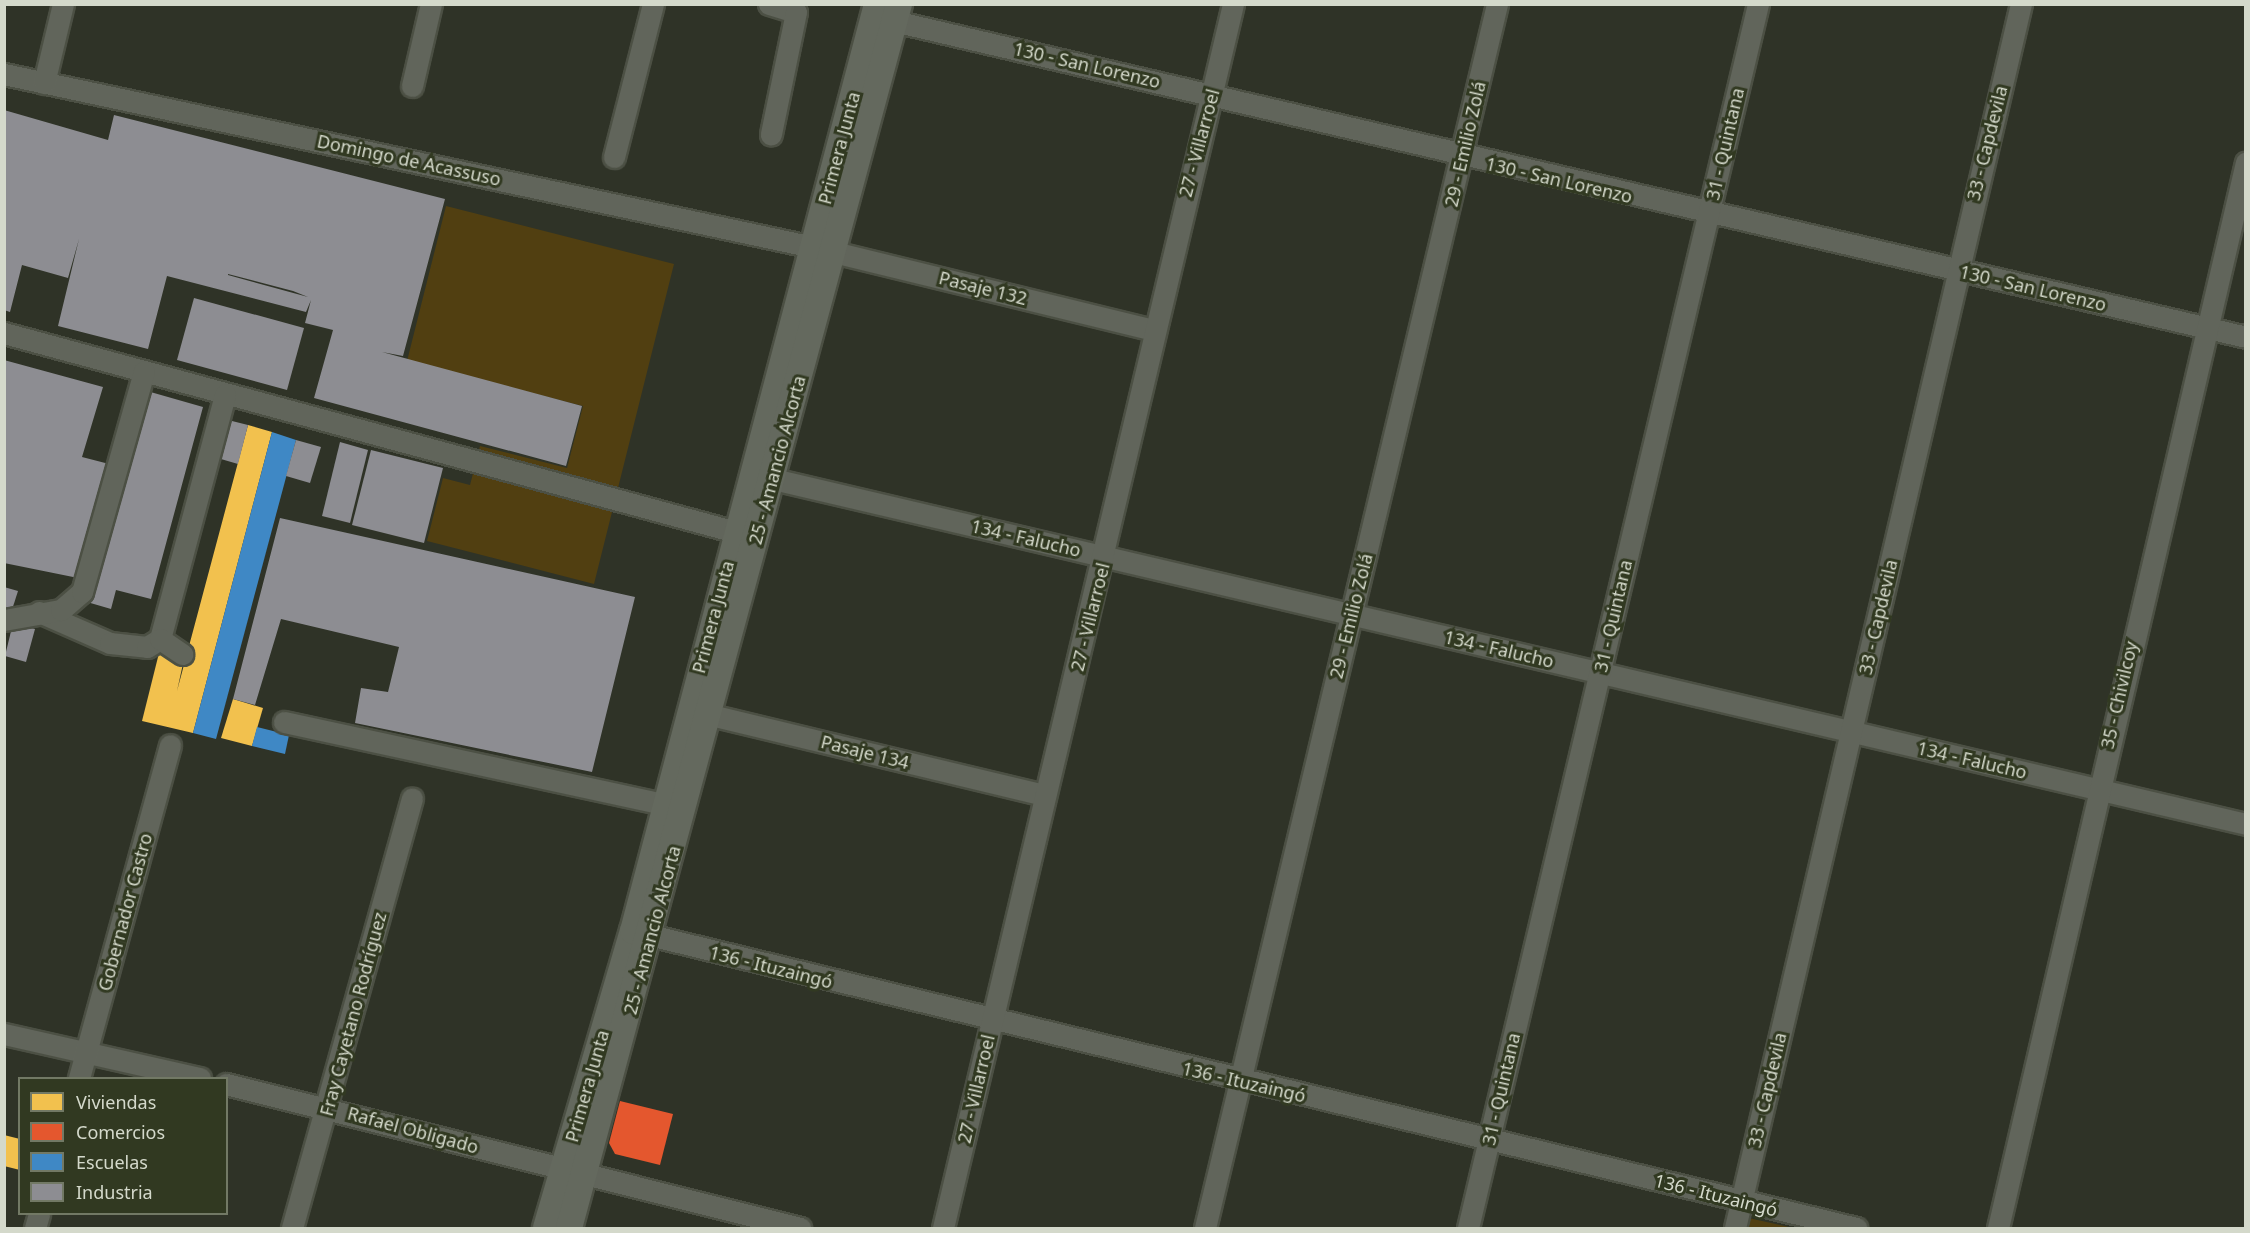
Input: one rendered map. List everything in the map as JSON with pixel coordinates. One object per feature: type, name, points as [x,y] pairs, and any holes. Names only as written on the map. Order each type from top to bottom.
[{"type":"main road","name":"Primera Junta","points":[[642,934],[662,804],[698,712],[736,532],[762,477],[886,12]]},
{"type":"main road","name":"25 - Amancio Alcorta","points":[[569,1228],[573,1172],[642,934],[698,712],[762,477]]},
{"type":"main road","points":[[546,1228],[573,1172]]},
{"type":"street","points":[[44,83],[63,4]]},
{"type":"street","points":[[412,86],[430,4]]},
{"type":"street","points":[[614,156],[653,4]]},
{"type":"street","points":[[769,4],[796,12],[771,134]]},
{"type":"street","name":"27 - Villarroel","points":[[943,1228],[1044,795],[1105,557],[1153,330],[1233,4]]},
{"type":"street","name":"29 - Emilio Zolá","points":[[1205,1228],[1497,4]]},
{"type":"street","name":"31 - Quintana","points":[[1468,1228],[1758,4]]},
{"type":"street","name":"33 - Capdevila","points":[[1735,1228],[1852,732],[1955,270],[2021,4]]},
{"type":"street","name":"130 - San Lorenzo","points":[[886,12],[1213,93],[1462,158],[2246,337]]},
{"type":"street","name":"Domingo de Acassuso","points":[[4,74],[823,249]]},
{"type":"street","name":"35 - Chivilcoy","points":[[1998,1228],[2204,327],[2246,162]]},
{"type":"street","name":"Pasaje 132","points":[[823,249],[1153,330]]},
{"type":"street","points":[[4,333],[736,532]]},
{"type":"street","points":[[4,620],[39,612],[61,610],[82,592],[144,372]]},
{"type":"street","points":[[39,612],[110,643],[147,647],[160,639],[225,394]]},
{"type":"street","name":"134 - Falucho","points":[[762,477],[2246,824]]},
{"type":"street","points":[[160,639],[182,654]]},
{"type":"street","name":"Pasaje 134","points":[[698,712],[1044,795]]},
{"type":"street","points":[[284,722],[662,804]]},
{"type":"street","name":"Gobernador Castro","points":[[80,1077],[170,745]]},
{"type":"street","name":"Fray Cayetano Rodríguez","points":[[292,1228],[412,798]]},
{"type":"street","name":"136 - Ituzaingó","points":[[642,934],[992,1022],[1489,1138],[1741,1202],[1856,1228]]},
{"type":"street","points":[[4,1034],[195,1077]]},
{"type":"street","name":"Rafael Obligado","points":[[228,1084],[327,1107],[573,1172],[800,1228]]},
{"type":"shaded area","points":[[446,206],[674,264],[594,584],[427,541],[443,478],[470,485],[480,446],[567,468],[583,406],[407,361]]},
{"type":"shaded area","points":[[1740,1216],[1793,1228],[1737,1228]]},
{"type":"building: Viviendas","points":[[248,425],[272,432],[193,733],[142,721],[159,653],[184,659],[177,691]]},
{"type":"building: Viviendas","points":[[233,699],[263,708],[252,746],[221,738]]},
{"type":"building: Viviendas","points":[[4,1135],[18,1138],[18,1170],[4,1166]]},
{"type":"building: Comercios","points":[[620,1101],[673,1114],[660,1165],[615,1154],[609,1143]]},
{"type":"building: Escuelas","points":[[272,432],[296,440],[216,739],[193,733]]},
{"type":"building: Escuelas","points":[[257,727],[289,735],[285,754],[252,746]]},
{"type":"building: Industria","points":[[4,110],[108,140],[114,115],[445,199],[403,356],[382,352],[582,406],[566,466],[314,398],[333,330],[305,323],[311,300],[306,312],[167,276],[148,349],[58,326],[79,239],[68,278],[22,265],[10,312],[4,310]],"holes":[[[228,274],[293,291],[308,297]]]},
{"type":"building: Industria","points":[[194,298],[304,328],[287,390],[177,360]]},
{"type":"building: Industria","points":[[4,360],[103,387],[82,457],[113,465],[83,579],[4,563]]},
{"type":"building: Industria","points":[[147,391],[203,407],[151,599],[116,590],[111,609],[87,602]]},
{"type":"building: Industria","points":[[224,419],[248,425],[238,464],[214,457]]},
{"type":"building: Industria","points":[[296,440],[321,447],[310,483],[286,476]]},
{"type":"building: Industria","points":[[340,442],[368,450],[350,523],[322,516]]},
{"type":"building: Industria","points":[[371,450],[443,468],[424,543],[352,525]]},
{"type":"building: Industria","points":[[280,518],[635,597],[592,772],[355,723],[361,688],[388,692],[399,647],[281,619],[255,705],[233,699]]},
{"type":"building: Industria","points":[[4,587],[18,591],[10,616],[4,615]]},
{"type":"building: Industria","points":[[13,623],[35,629],[26,662],[5,656]]}]
